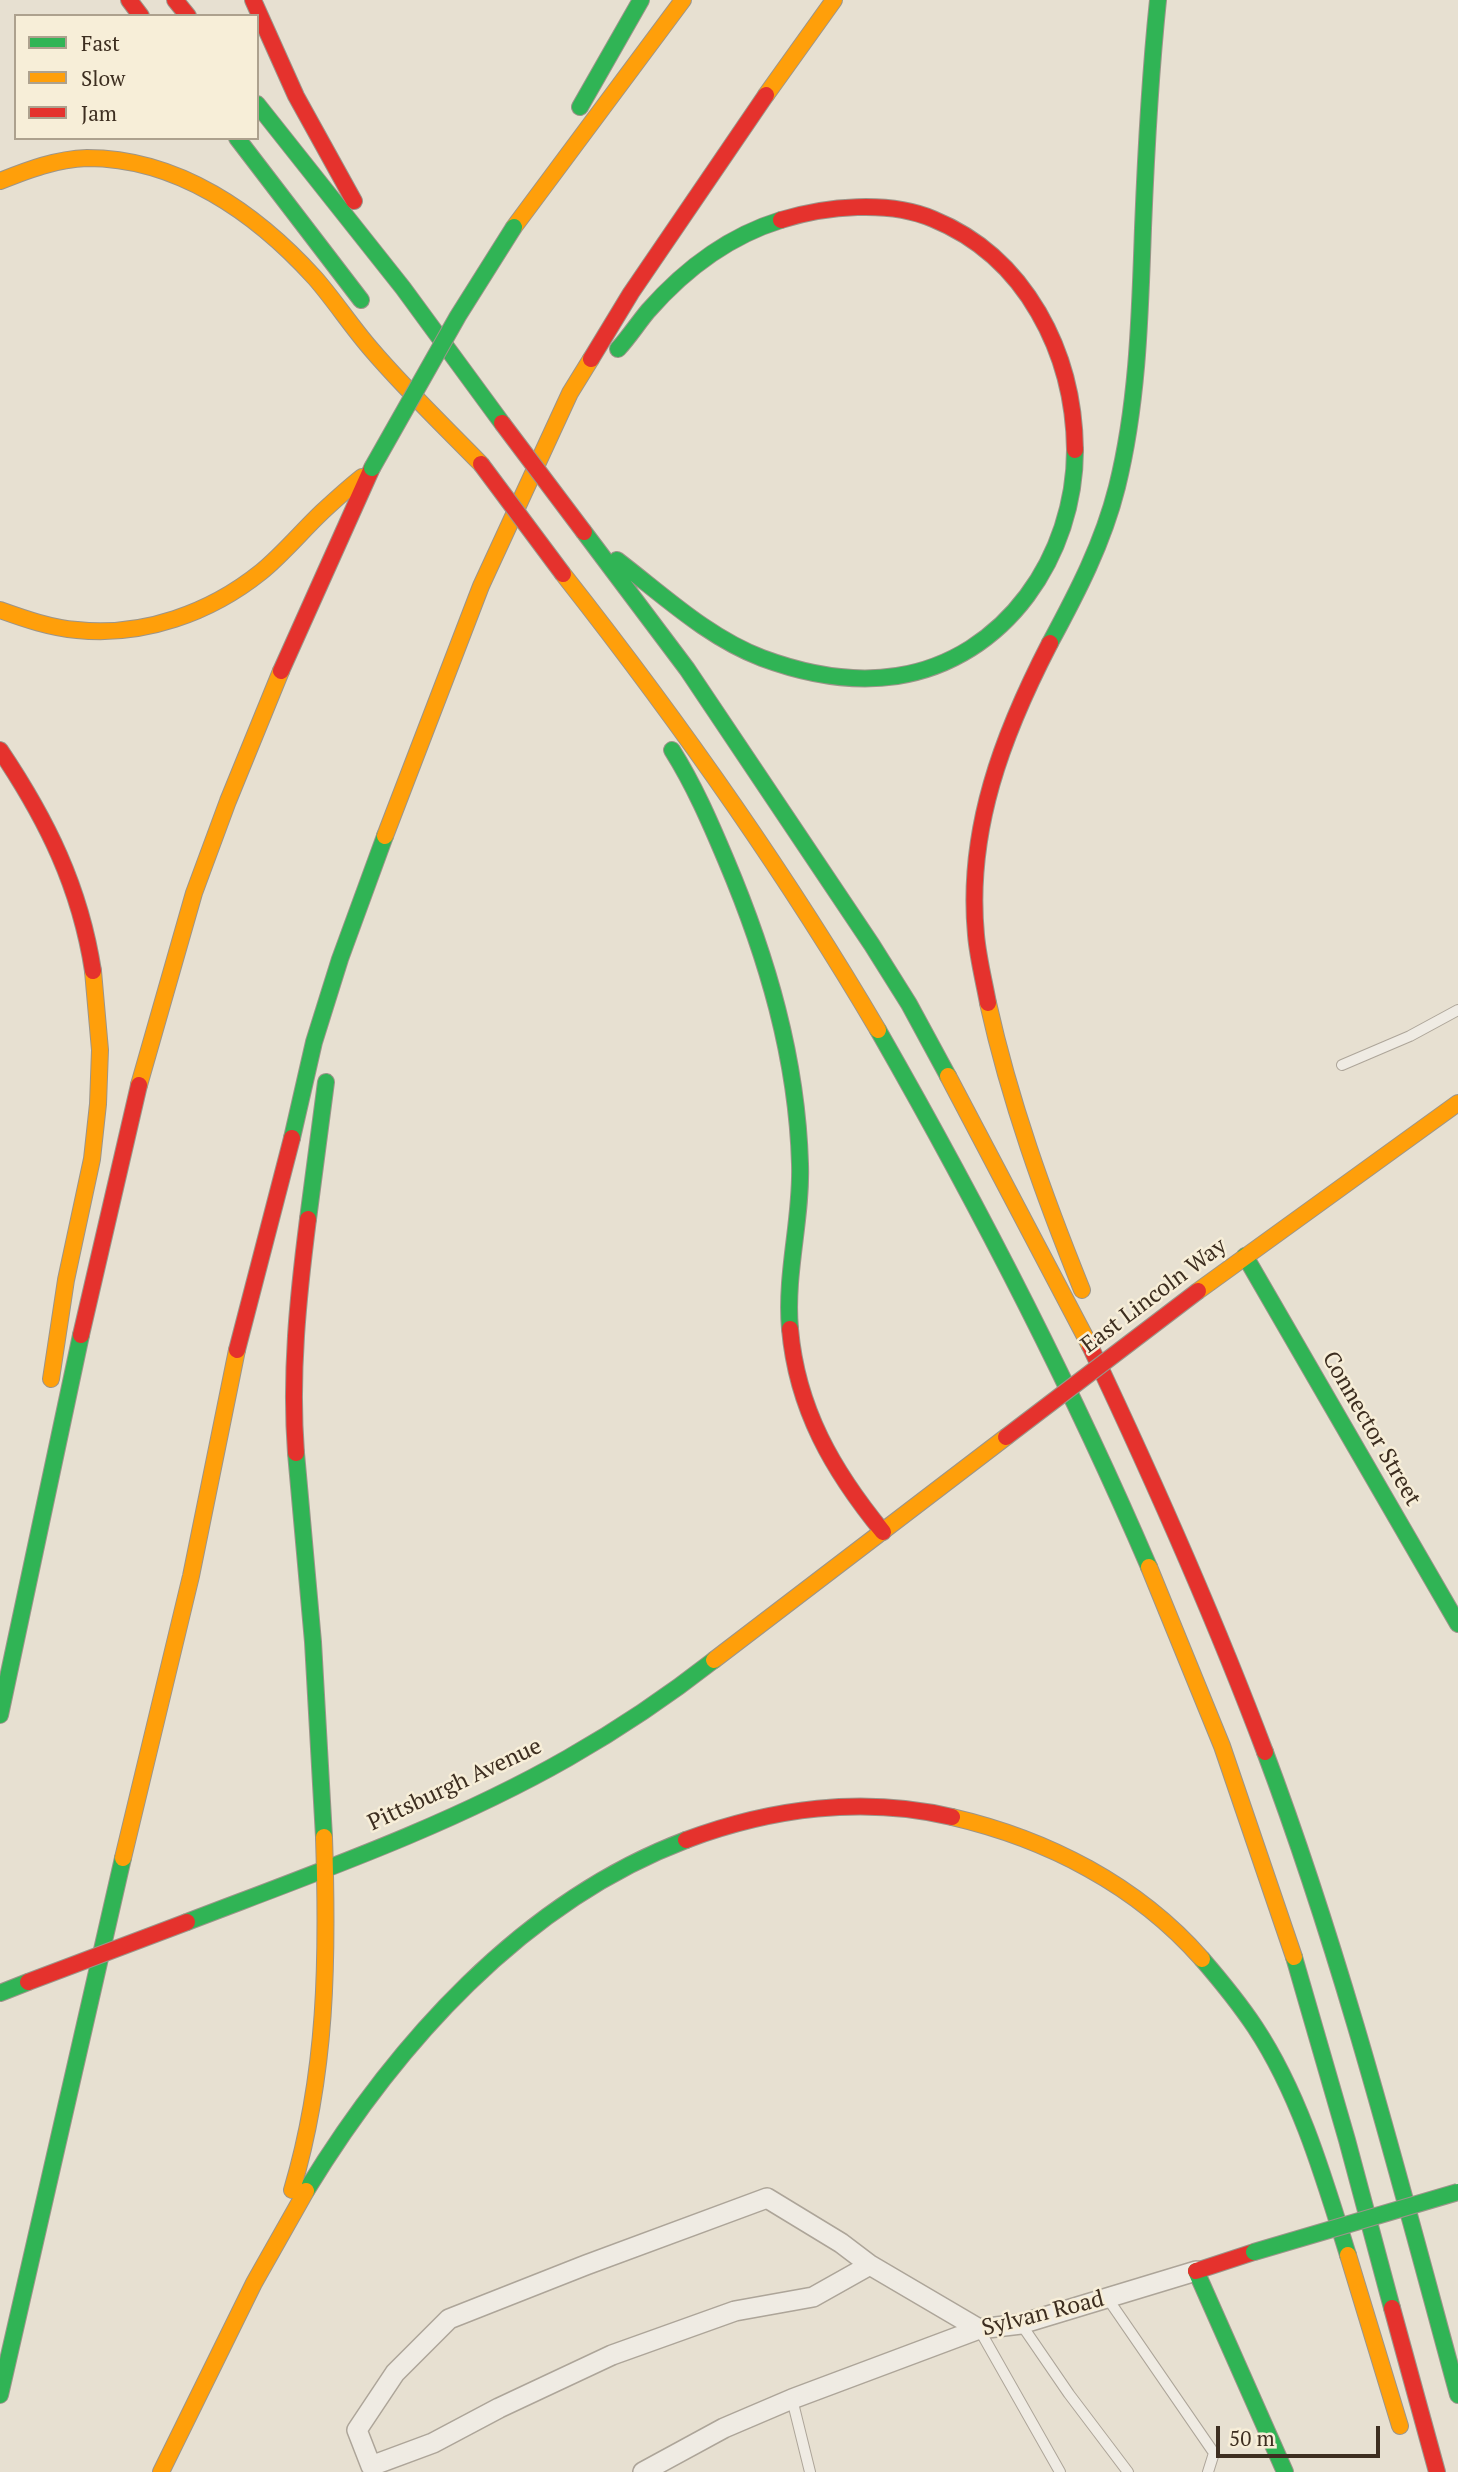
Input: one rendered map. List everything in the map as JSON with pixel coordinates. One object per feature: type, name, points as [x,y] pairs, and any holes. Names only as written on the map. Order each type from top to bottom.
[{"type":"main road","points":[[128,0],[139,14]]},
{"type":"main road","points":[[175,0],[186,14]]},
{"type":"main road","points":[[253,0],[306,116],[403,289]]},
{"type":"main road","points":[[571,120],[641,0]]},
{"type":"main road","points":[[0,1715],[88,1296],[163,998],[187,916],[219,823],[318,582],[372,468],[432,358],[514,227],[683,0]]},
{"type":"main road","points":[[0,2395],[188,1589],[237,1347],[296,1124],[314,1042],[369,878],[481,586],[570,393],[631,293],[834,0]]},
{"type":"main road","points":[[1087,1304],[1041,1184],[1004,1073],[980,963],[975,926],[976,888],[983,817],[997,760],[1019,705],[1095,552],[1108,520],[1122,461],[1136,371],[1147,141],[1158,0]]},
{"type":"main road","points":[[259,107],[403,289],[687,669],[872,945],[909,1004],[974,1123],[1090,1346],[1152,1478],[1236,1675],[1302,1850],[1351,2004],[1458,2395]]},
{"type":"main road","points":[[239,140],[374,318]]},
{"type":"main road","points":[[514,227],[558,141]]},
{"type":"main road","points":[[0,181],[36,167],[61,162],[116,160],[175,173],[213,191],[260,225],[299,262],[378,356],[481,464]]},
{"type":"main road","points":[[570,393],[621,346],[662,296],[710,254],[754,229],[794,215],[867,206],[909,212],[933,219],[974,242],[1008,271],[1037,307],[1059,349],[1076,417],[1073,487],[1063,533],[1042,575],[1009,619],[989,636],[937,666],[908,675],[886,679],[832,677],[786,667],[757,656],[710,629],[588,538]]},
{"type":"main road","points":[[413,371],[744,818],[873,1023],[991,1239],[1057,1369],[1123,1507],[1176,1629],[1215,1728],[1278,1905],[1356,2170],[1437,2472]]},
{"type":"main road","points":[[0,610],[57,627],[114,632],[168,622],[204,609],[263,571],[323,511],[372,468]]},
{"type":"main road","points":[[593,611],[631,689]]},
{"type":"main road","points":[[666,740],[696,792],[744,904],[765,962],[784,1040],[800,1167],[789,1296],[792,1349],[798,1378],[823,1443],[844,1481],[883,1532]]},
{"type":"main road","points":[[0,750],[17,772],[41,817],[74,891],[91,949],[100,1029],[99,1104],[91,1161],[56,1328],[49,1396]]},
{"type":"main road","points":[[342,1005],[369,878]]},
{"type":"main road","points":[[241,2312],[292,2192],[306,2150],[324,2034],[326,1869],[315,1677],[292,1383],[313,1163],[330,1063]]},
{"type":"main road","name":"East Lincoln Way","points":[[883,1532],[1198,1291],[1458,1103]]},
{"type":"main road","name":"Connector Street","points":[[1245,1256],[1458,1624]]},
{"type":"main road","points":[[1105,1341],[1117,1366]]},
{"type":"main road","points":[[29,1587],[46,1423]]},
{"type":"main road","name":"Pittsburgh Avenue","points":[[0,1993],[326,1869],[478,1804],[568,1758],[666,1697],[883,1532]]},
{"type":"main road","points":[[1281,1750],[1302,1850]]},
{"type":"main road","points":[[161,2472],[285,2225],[318,2170],[409,2048],[439,2015],[484,1971],[535,1928],[614,1872],[653,1852],[707,1830],[752,1817],[803,1808],[903,1809],[962,1819],[1007,1831],[1048,1847],[1130,1894],[1169,1925],[1215,1971],[1270,2052],[1306,2131],[1357,2284],[1404,2440]]},
{"type":"main road","name":"Sylvan Road","points":[[1196,2271],[1458,2192]]},
{"type":"main road","points":[[1196,2271],[1285,2472]]},
{"type":"street","points":[[870,2265],[813,2297],[735,2311],[612,2355],[499,2408],[433,2443],[371,2466],[357,2430],[395,2373],[449,2319],[767,2198],[870,2265],[979,2329]]},
{"type":"street","name":"Sylvan Road","points":[[643,2472],[724,2428],[792,2399],[979,2329],[1021,2324],[1196,2271]]},
{"type":"lane","points":[[1342,1065],[1410,1037],[1458,1010]]},
{"type":"lane","points":[[1108,2299],[1214,2453],[1208,2472]]},
{"type":"lane","points":[[1021,2324],[1069,2394],[1128,2472]]},
{"type":"lane","points":[[979,2329],[1060,2472]]},
{"type":"lane","points":[[792,2399],[810,2472]]},
{"type":"traffic: fast","points":[[580,107],[641,0]]},
{"type":"traffic: fast","points":[[1050,643],[1097,548],[1117,487],[1130,423],[1139,326],[1147,142],[1158,0]]},
{"type":"traffic: fast","points":[[259,107],[403,288],[502,423]]},
{"type":"traffic: fast","points":[[239,140],[361,300]]},
{"type":"traffic: fast","points":[[618,349],[648,311],[692,268],[743,235],[781,220]]},
{"type":"traffic: fast","points":[[372,468],[458,316],[514,227]]},
{"type":"traffic: fast","points":[[617,560],[704,627],[762,658],[828,676],[897,676],[936,666],[971,648],[1001,625],[1027,596],[1047,563],[1063,527],[1072,489],[1075,450]]},
{"type":"traffic: fast","points":[[584,532],[687,669],[872,945],[909,1004],[948,1076]]},
{"type":"traffic: fast","points":[[672,750],[701,804],[741,897],[767,971],[786,1047],[798,1124],[800,1164],[799,1205],[790,1287],[790,1329]]},
{"type":"traffic: fast","points":[[292,1138],[314,1042],[340,959],[385,836]]},
{"type":"traffic: fast","points":[[878,1030],[1021,1294],[1119,1498],[1149,1567]]},
{"type":"traffic: fast","points":[[308,1219],[326,1082]]},
{"type":"traffic: fast","points":[[1245,1256],[1458,1624]]},
{"type":"traffic: fast","points":[[0,1715],[81,1335]]},
{"type":"traffic: fast","points":[[296,1453],[313,1642],[324,1837]]},
{"type":"traffic: fast","points":[[187,1922],[381,1847],[523,1783],[624,1724],[714,1660]]},
{"type":"traffic: fast","points":[[1265,1752],[1294,1831],[1345,1991],[1458,2395]]},
{"type":"traffic: fast","points":[[306,2191],[380,2083],[422,2032],[468,1984],[517,1940],[570,1900],[626,1867],[686,1840]]},
{"type":"traffic: fast","points":[[0,2395],[123,1858]]},
{"type":"traffic: fast","points":[[1294,1957],[1392,2308]]},
{"type":"traffic: fast","points":[[1202,1959],[1249,2018],[1285,2080],[1330,2196],[1348,2255]]},
{"type":"traffic: fast","points":[[0,1993],[28,1982]]},
{"type":"traffic: fast","points":[[1254,2252],[1458,2192]]},
{"type":"traffic: fast","points":[[1196,2271],[1285,2472]]},
{"type":"traffic: slow","points":[[514,227],[683,0]]},
{"type":"traffic: slow","points":[[766,95],[834,0]]},
{"type":"traffic: slow","points":[[0,181],[32,169],[76,159],[121,160],[184,179],[213,194],[241,211],[292,254],[315,278],[384,364],[481,464]]},
{"type":"traffic: slow","points":[[385,836],[481,586],[570,393],[591,359]]},
{"type":"traffic: slow","points":[[0,610],[28,620],[77,630],[126,630],[175,619],[220,599],[261,572],[362,477]]},
{"type":"traffic: slow","points":[[563,574],[728,796],[805,912],[878,1030]]},
{"type":"traffic: slow","points":[[139,1085],[194,893],[281,671]]},
{"type":"traffic: slow","points":[[51,1379],[66,1280],[92,1159],[98,1104],[100,1050],[93,971]]},
{"type":"traffic: slow","points":[[988,1003],[1029,1148],[1082,1290]]},
{"type":"traffic: slow","points":[[948,1076],[1090,1346]]},
{"type":"traffic: slow","points":[[1198,1291],[1458,1103]]},
{"type":"traffic: slow","points":[[123,1858],[191,1576],[237,1350]]},
{"type":"traffic: slow","points":[[714,1660],[1006,1437]]},
{"type":"traffic: slow","points":[[1149,1567],[1222,1746],[1294,1957]]},
{"type":"traffic: slow","points":[[952,1817],[1022,1838],[1088,1868],[1149,1909],[1202,1959]]},
{"type":"traffic: slow","points":[[292,2190],[312,2102],[323,2015],[326,1927],[324,1837]]},
{"type":"traffic: slow","points":[[161,2472],[254,2283],[306,2191]]},
{"type":"traffic: slow","points":[[1348,2255],[1400,2426]]},
{"type":"traffic: jam","points":[[129,0],[140,14]]},
{"type":"traffic: jam","points":[[175,0],[186,14]]},
{"type":"traffic: jam","points":[[253,0],[296,96],[354,201]]},
{"type":"traffic: jam","points":[[591,359],[631,293],[766,95]]},
{"type":"traffic: jam","points":[[781,220],[818,211],[857,207],[897,209],[933,219],[966,236],[994,257],[1019,283],[1054,344],[1065,378],[1075,450]]},
{"type":"traffic: jam","points":[[502,423],[584,532]]},
{"type":"traffic: jam","points":[[481,464],[563,574]]},
{"type":"traffic: jam","points":[[281,671],[372,468]]},
{"type":"traffic: jam","points":[[988,1003],[977,944],[974,896],[983,820],[1003,748],[1050,643]]},
{"type":"traffic: jam","points":[[0,750],[33,802],[59,855],[80,911],[93,971]]},
{"type":"traffic: jam","points":[[81,1335],[139,1085]]},
{"type":"traffic: jam","points":[[237,1350],[292,1138]]},
{"type":"traffic: jam","points":[[296,1453],[296,1336],[308,1219]]},
{"type":"traffic: jam","points":[[1006,1437],[1198,1291]]},
{"type":"traffic: jam","points":[[790,1329],[800,1386],[820,1438],[848,1486],[883,1532]]},
{"type":"traffic: jam","points":[[1090,1346],[1182,1547],[1265,1752]]},
{"type":"traffic: jam","points":[[686,1840],[751,1820],[818,1809],[885,1807],[952,1817]]},
{"type":"traffic: jam","points":[[28,1982],[187,1922]]},
{"type":"traffic: jam","points":[[1196,2271],[1254,2252]]},
{"type":"traffic: jam","points":[[1392,2308],[1437,2472]]}]
